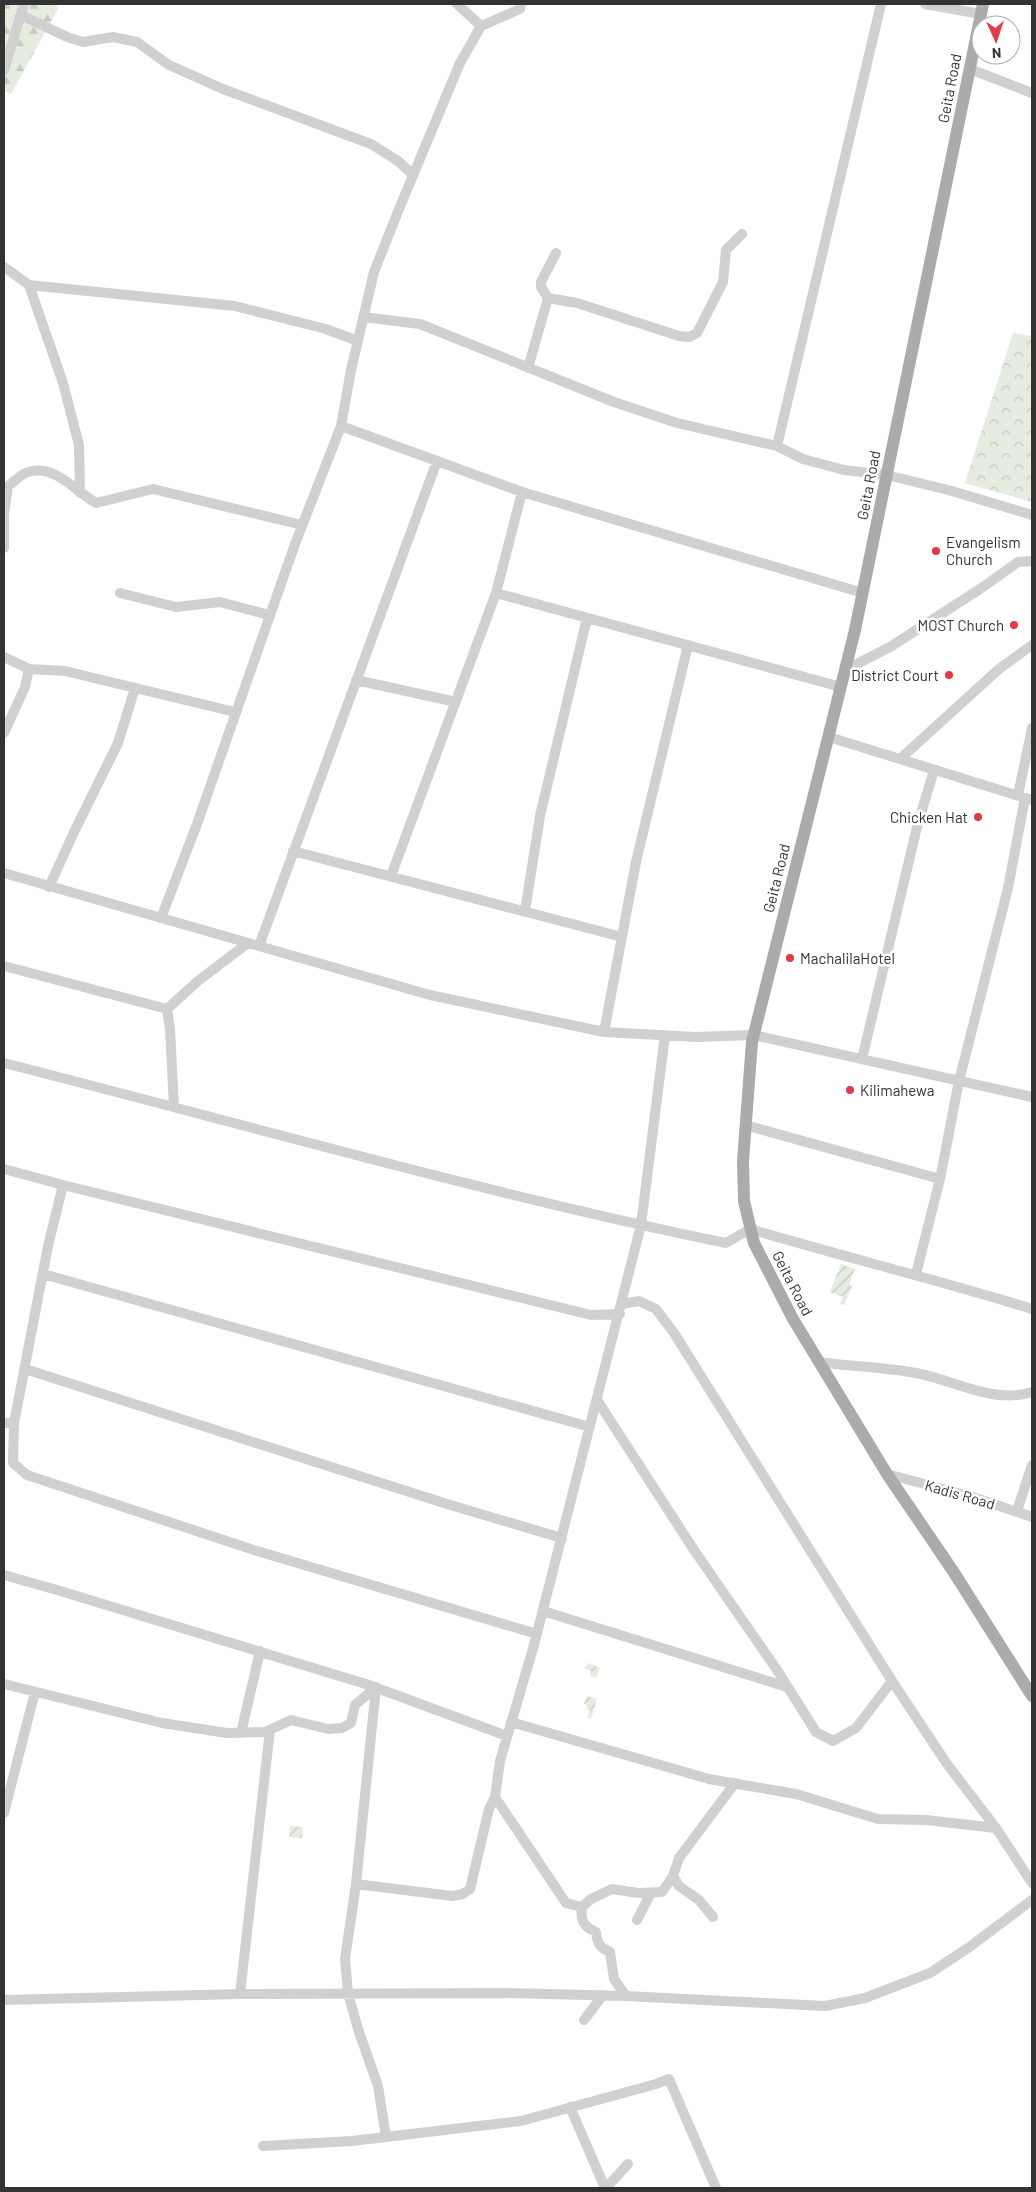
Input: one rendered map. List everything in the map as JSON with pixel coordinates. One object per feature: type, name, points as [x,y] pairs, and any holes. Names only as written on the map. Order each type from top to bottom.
[{"type":"main road","name":"Geita Road","points":[[982,9],[863,593],[754,1036],[743,1171],[744,1201],[754,1243],[792,1319],[887,1474],[953,1571],[1032,1696]]},
{"type":"street","points":[[4,70],[24,4]]},
{"type":"street","points":[[457,4],[481,26]]},
{"type":"street","points":[[161,918],[197,824],[302,525],[341,426],[374,272],[460,63],[481,26],[520,9],[521,4]]},
{"type":"street","points":[[777,446],[881,4]]},
{"type":"street","points":[[925,4],[982,9]]},
{"type":"street","points":[[20,14],[67,37],[83,42],[113,37],[137,42],[168,65],[223,89],[371,144],[398,161],[413,176]]},
{"type":"street","points":[[970,69],[1032,93]]},
{"type":"street","points":[[556,253],[541,282],[541,288],[548,298],[577,303],[679,336],[689,337],[697,333],[723,282],[726,250],[742,234]]},
{"type":"street","points":[[4,267],[29,285],[235,306],[326,329],[358,341]]},
{"type":"street","points":[[29,285],[63,383],[79,445],[80,493]]},
{"type":"street","points":[[528,368],[548,298]]},
{"type":"street","points":[[364,316],[420,324],[614,402],[676,423],[777,446],[803,459],[820,464],[844,470],[887,475],[1032,515]]},
{"type":"street","points":[[341,426],[522,492],[863,593]]},
{"type":"street","points":[[167,1009],[198,980],[254,945],[293,851],[438,461]]},
{"type":"street","points":[[4,548],[4,514],[8,486],[26,473],[43,470],[60,476],[80,493],[96,503],[153,490],[302,525]]},
{"type":"street","points":[[391,876],[496,593],[522,492]]},
{"type":"street","points":[[845,670],[898,641],[980,589],[1018,562],[1032,561]]},
{"type":"street","points":[[120,593],[176,606],[220,602],[270,615]]},
{"type":"street","points":[[496,593],[841,687]]},
{"type":"street","points":[[525,911],[540,816],[587,618]]},
{"type":"street","points":[[604,1032],[636,862],[688,645]]},
{"type":"street","points":[[900,759],[999,669],[1032,645]]},
{"type":"street","points":[[4,657],[29,669],[65,671],[236,712]]},
{"type":"street","points":[[4,733],[25,687],[29,669]]},
{"type":"street","points":[[356,680],[456,702]]},
{"type":"street","points":[[50,886],[74,830],[118,743],[135,688]]},
{"type":"street","points":[[916,1274],[940,1179],[959,1081],[1008,888],[1025,798],[1032,728]]},
{"type":"street","points":[[829,737],[1025,798]]},
{"type":"street","points":[[862,1059],[917,827],[934,770]]},
{"type":"street","points":[[293,851],[622,937]]},
{"type":"street","points":[[4,873],[430,996],[604,1032],[665,1036],[754,1036],[1032,1097]]},
{"type":"street","points":[[4,966],[167,1009]]},
{"type":"street","points":[[167,1009],[170,1029],[174,1107]]},
{"type":"street","points":[[356,1884],[452,1896],[463,1894],[470,1889],[476,1873],[489,1809],[495,1796],[500,1761],[537,1634],[641,1225],[665,1036]]},
{"type":"street","points":[[4,1063],[641,1225],[726,1243],[750,1229],[916,1274],[1032,1309]]},
{"type":"street","points":[[746,1125],[940,1179]]},
{"type":"street","points":[[4,1169],[590,1315],[621,1309],[640,1301],[656,1308],[892,1681],[947,1764],[996,1828],[1032,1883]]},
{"type":"street","points":[[63,1185],[43,1274],[25,1369],[9,1423],[13,1463],[27,1475],[257,1550],[537,1634]]},
{"type":"street","points":[[43,1274],[590,1427]]},
{"type":"street","points":[[819,1362],[922,1374],[994,1395],[1021,1396],[1032,1392]]},
{"type":"street","points":[[25,1369],[447,1504],[562,1538]]},
{"type":"street","points":[[598,1400],[694,1550],[816,1732],[833,1741],[856,1728],[892,1681]]},
{"type":"street","points":[[1017,1511],[1032,1465]]},
{"type":"street","name":"Kadis Road","points":[[887,1474],[973,1496],[1032,1517]]},
{"type":"street","points":[[4,1575],[376,1687],[507,1736]]},
{"type":"street","points":[[543,1611],[787,1687]]},
{"type":"street","points":[[241,1733],[260,1652]]},
{"type":"street","points":[[4,1684],[162,1723],[226,1733],[265,1732],[290,1720],[328,1729],[342,1728],[351,1723],[355,1706],[376,1687]]},
{"type":"street","points":[[376,1687],[356,1884],[345,1959],[348,1993],[358,2029],[378,2086],[386,2137]]},
{"type":"street","points":[[4,1813],[35,1692]]},
{"type":"street","points":[[511,1722],[710,1779],[796,1794],[878,1819],[926,1820],[996,1828]]},
{"type":"street","points":[[240,1994],[270,1730]]},
{"type":"street","points":[[626,1996],[614,1979],[610,1952],[602,1948],[597,1942],[596,1932],[586,1928],[580,1917],[582,1907],[591,1899],[612,1888],[638,1893],[662,1892],[673,1876],[679,1858],[735,1783]]},
{"type":"street","points":[[495,1796],[566,1903],[582,1907]]},
{"type":"street","points":[[673,1876],[679,1886],[699,1900],[713,1916]]},
{"type":"street","points":[[637,1920],[651,1893]]},
{"type":"street","points":[[4,2000],[348,1993],[626,1996],[825,2006],[865,1998],[930,1973],[968,1948],[1032,1900]]},
{"type":"street","points":[[584,2020],[603,1996]]},
{"type":"street","points":[[263,2146],[386,2137],[521,2121],[669,2079],[716,2188]]},
{"type":"street","points":[[570,2107],[606,2188],[628,2164]]},
{"type":"green space","points":[[4,4],[55,4],[58,9],[11,94],[4,91]]},
{"type":"green space","points":[[1013,333],[1032,336],[1032,502],[965,483]]},
{"type":"green space","points":[[841,1264],[855,1269],[849,1284],[852,1286],[844,1305],[840,1304],[843,1297],[830,1292]]},
{"type":"green space","points":[[589,1663],[600,1668],[596,1678],[590,1675],[591,1671],[584,1668]]},
{"type":"green space","points":[[587,1696],[597,1699],[591,1719],[587,1718],[590,1710],[586,1709],[587,1705],[584,1704]]},
{"type":"green space","points":[[290,1826],[303,1827],[302,1838],[289,1837]]},
{"type":"place","name":"Evangelism Church","points":[[936,551]]},
{"type":"place","name":"MOST Church","points":[[1014,625]]},
{"type":"place","name":"District Court","points":[[949,675]]},
{"type":"place","name":"Chicken Hat","points":[[978,817]]},
{"type":"place","name":"MachalilaHotel","points":[[790,958]]},
{"type":"place","name":"Kilimahewa","points":[[850,1090]]}]
